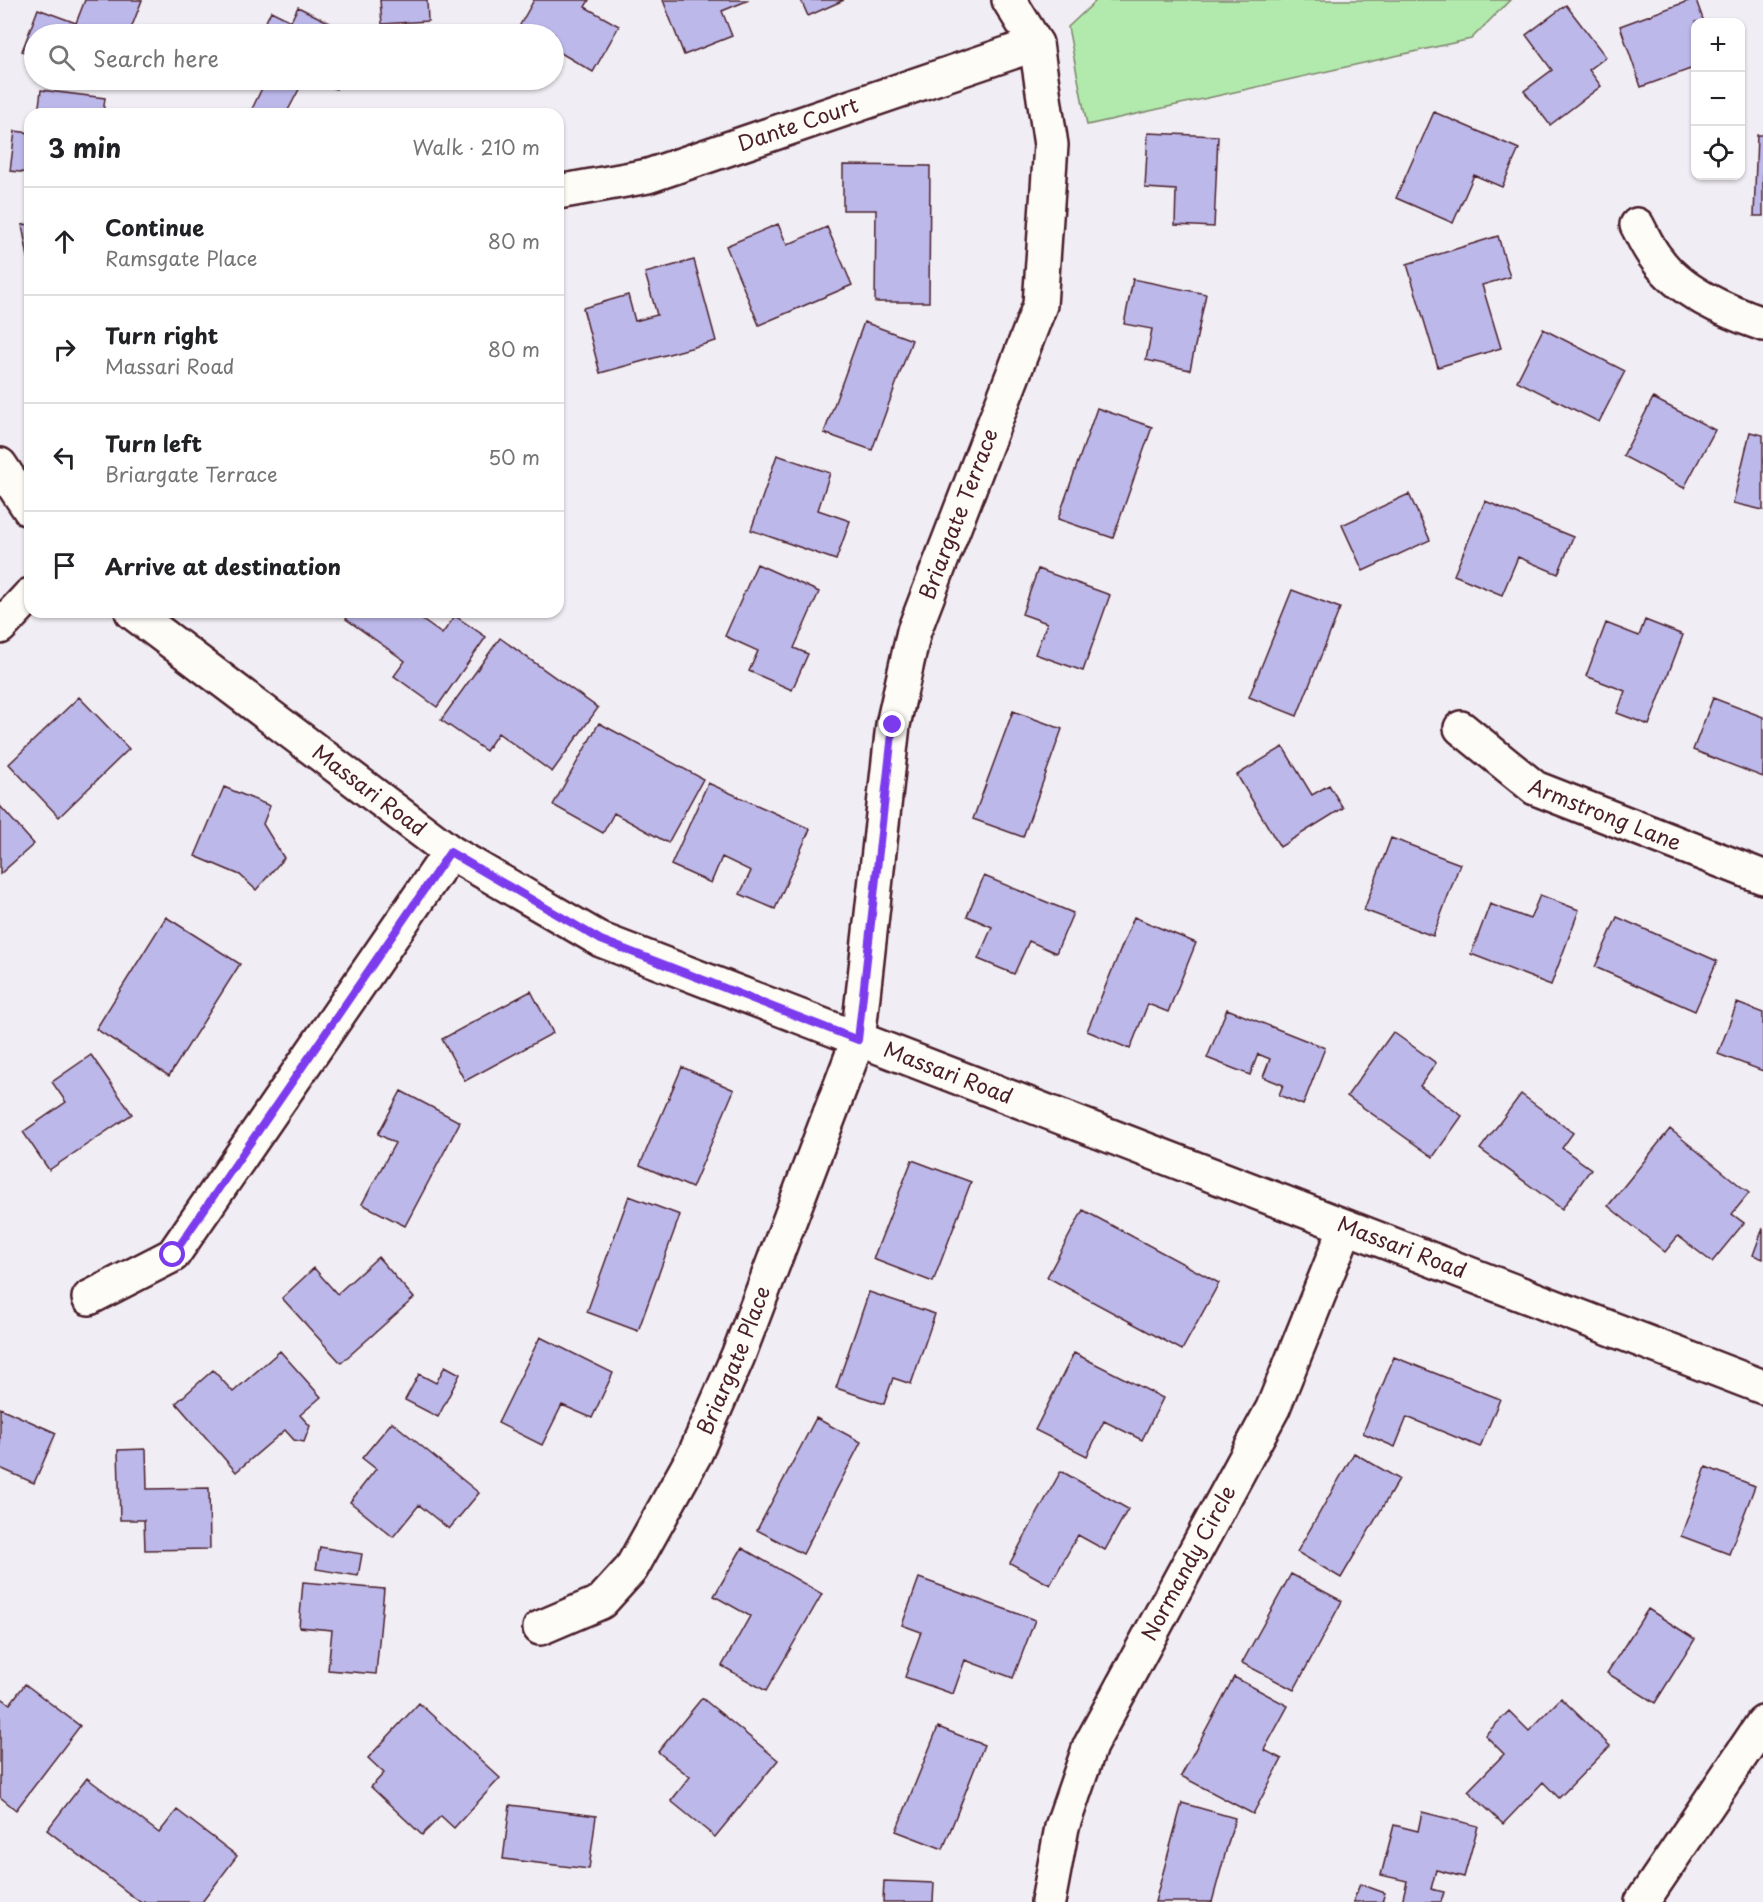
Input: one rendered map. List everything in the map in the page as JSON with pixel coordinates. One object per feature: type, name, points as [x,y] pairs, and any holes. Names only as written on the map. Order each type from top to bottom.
[{"type":"street","name":"Briargate Terrace","points":[[858,1040],[893,725],[914,631],[1040,305],[1051,146],[1036,44],[1009,0]]},
{"type":"street","name":"Dante Court","points":[[564,191],[648,176],[1036,44]]},
{"type":"street","points":[[1637,225],[1656,259],[1686,288],[1743,317],[1763,324]]},
{"type":"street","points":[[0,465],[24,501]]},
{"type":"street","points":[[0,627],[24,601]]},
{"type":"street","name":"Massari Road","points":[[140,618],[450,852],[601,940],[1763,1387]]},
{"type":"street","name":"Armstrong Lane","points":[[1461,728],[1536,788],[1763,877]]},
{"type":"street","points":[[89,1298],[173,1255],[450,852]]},
{"type":"street","name":"Briargate Place","points":[[540,1628],[601,1602],[631,1569],[695,1454],[738,1356],[858,1040]]},
{"type":"street","name":"Normandy Circle","points":[[1048,1902],[1062,1827],[1090,1746],[1273,1408],[1346,1227]]},
{"type":"street","points":[[1642,1902],[1763,1723]]},
{"type":"green space","points":[[1097,0],[1510,0],[1471,39],[1087,125],[1068,27]]},
{"type":"building","points":[[85,0],[142,0],[133,24],[32,24],[38,9],[76,23]]},
{"type":"building","points":[[380,0],[427,0],[428,21],[382,24]]},
{"type":"building","points":[[534,0],[589,0],[585,7],[619,26],[593,72],[564,55],[564,24],[521,24]]},
{"type":"building","points":[[663,0],[749,0],[722,11],[732,36],[684,55]]},
{"type":"building","points":[[801,0],[844,0],[808,16]]},
{"type":"building","points":[[1691,0],[1696,0],[1703,18],[1691,18],[1691,69],[1641,87],[1620,26]]},
{"type":"building","points":[[1566,5],[1606,57],[1589,70],[1601,86],[1550,125],[1524,91],[1552,70],[1526,35]]},
{"type":"building","points":[[298,7],[332,24],[265,24],[271,11],[291,21]]},
{"type":"building","points":[[41,90],[105,98],[104,108],[39,108]]},
{"type":"building","points":[[261,90],[299,90],[289,108],[252,108]]},
{"type":"building","points":[[1434,112],[1519,149],[1502,187],[1474,175],[1453,223],[1396,198]]},
{"type":"building","points":[[15,131],[24,132],[24,172],[10,171]]},
{"type":"building","points":[[1148,133],[1218,136],[1214,227],[1175,225],[1176,190],[1145,188]]},
{"type":"building","points":[[1757,135],[1763,135],[1763,216],[1754,216]]},
{"type":"building","points":[[843,165],[930,166],[929,302],[875,302],[876,210],[843,210]]},
{"type":"building","points":[[778,224],[787,245],[827,227],[852,285],[759,325],[726,246]]},
{"type":"building","points":[[1498,236],[1510,277],[1482,285],[1501,348],[1438,367],[1407,264]]},
{"type":"building","points":[[694,260],[716,341],[600,373],[583,308],[628,295],[635,321],[657,315],[645,273]]},
{"type":"building","points":[[1133,279],[1206,294],[1190,370],[1146,360],[1152,329],[1124,324]]},
{"type":"building","points":[[864,322],[912,340],[872,450],[824,433]]},
{"type":"building","points":[[1543,329],[1625,371],[1599,422],[1517,381]]},
{"type":"building","points":[[1653,398],[1715,430],[1684,488],[1623,456]]},
{"type":"building","points":[[1097,408],[1152,427],[1113,538],[1058,519]]},
{"type":"building","points":[[1750,432],[1763,435],[1763,510],[1733,503]]},
{"type":"building","points":[[777,455],[830,473],[818,510],[850,521],[836,560],[751,530]]},
{"type":"building","points":[[1409,494],[1430,540],[1363,571],[1342,525]]},
{"type":"building","points":[[1485,501],[1573,537],[1558,574],[1518,557],[1502,595],[1454,575]]},
{"type":"building","points":[[757,564],[819,592],[794,648],[808,654],[792,690],[749,671],[758,651],[725,636]]},
{"type":"building","points":[[1038,569],[1110,595],[1083,671],[1035,654],[1047,623],[1022,614]]},
{"type":"building","points":[[1292,590],[1340,608],[1297,716],[1249,697]]},
{"type":"building","points":[[419,618],[442,634],[454,618],[458,618],[486,637],[437,707],[394,676],[405,661],[346,619]]},
{"type":"building","points":[[1645,620],[1683,635],[1649,725],[1617,713],[1625,691],[1586,676],[1606,623],[1639,636]]},
{"type":"building","points":[[500,638],[598,708],[552,772],[498,733],[486,751],[441,720]]},
{"type":"building","points":[[79,697],[129,749],[59,817],[9,764]]},
{"type":"building","points":[[1713,698],[1763,717],[1763,777],[1693,750]]},
{"type":"building","points":[[1013,711],[1062,729],[1023,837],[973,819]]},
{"type":"building","points":[[599,723],[703,779],[668,843],[614,813],[603,833],[553,805]]},
{"type":"building","points":[[1283,747],[1312,795],[1329,785],[1343,808],[1280,847],[1237,775]]},
{"type":"building","points":[[708,783],[810,829],[775,909],[740,894],[751,871],[722,857],[711,883],[671,865]]},
{"type":"building","points":[[224,787],[270,806],[263,824],[284,858],[256,890],[240,875],[195,856]]},
{"type":"building","points":[[0,806],[34,844],[0,874]]},
{"type":"building","points":[[1391,838],[1460,864],[1433,936],[1364,910]]},
{"type":"building","points":[[984,876],[1073,913],[1056,953],[1029,941],[1014,974],[978,959],[992,927],[967,916]]},
{"type":"building","points":[[1540,895],[1579,910],[1551,985],[1471,954],[1490,904],[1530,919]]},
{"type":"building","points":[[166,917],[240,964],[169,1076],[96,1029]]},
{"type":"building","points":[[1134,917],[1196,943],[1168,1012],[1148,1004],[1130,1049],[1087,1031]]},
{"type":"building","points":[[1617,917],[1717,961],[1695,1011],[1595,967]]},
{"type":"building","points":[[531,991],[553,1033],[465,1081],[442,1039]]},
{"type":"building","points":[[1737,1003],[1763,1013],[1763,1071],[1718,1054]]},
{"type":"building","points":[[1227,1009],[1325,1048],[1303,1105],[1279,1095],[1283,1085],[1263,1077],[1270,1059],[1258,1054],[1250,1075],[1207,1058]]},
{"type":"building","points":[[1393,1032],[1436,1063],[1420,1086],[1462,1116],[1433,1157],[1347,1096]]},
{"type":"building","points":[[91,1055],[132,1114],[49,1170],[23,1132],[66,1102],[52,1082]]},
{"type":"building","points":[[682,1067],[734,1090],[692,1188],[640,1165]]},
{"type":"building","points":[[401,1091],[460,1122],[405,1226],[362,1204],[395,1143],[378,1134]]},
{"type":"building","points":[[1521,1094],[1573,1133],[1562,1148],[1591,1169],[1562,1209],[1480,1149]]},
{"type":"building","points":[[1670,1129],[1749,1193],[1732,1214],[1744,1223],[1712,1262],[1678,1236],[1665,1252],[1608,1206]]},
{"type":"building","points":[[912,1160],[971,1182],[933,1282],[873,1259]]},
{"type":"building","points":[[629,1196],[680,1215],[638,1331],[587,1312]]},
{"type":"building","points":[[1083,1210],[1219,1283],[1182,1350],[1047,1277]]},
{"type":"building","points":[[1763,1228],[1763,1259],[1753,1255]]},
{"type":"building","points":[[378,1257],[414,1298],[341,1363],[282,1298],[314,1268],[337,1294]]},
{"type":"building","points":[[869,1292],[935,1314],[911,1384],[893,1378],[884,1404],[836,1388]]},
{"type":"building","points":[[540,1337],[613,1373],[592,1418],[562,1405],[542,1445],[498,1423]]},
{"type":"building","points":[[280,1351],[321,1397],[300,1415],[310,1426],[304,1442],[294,1440],[285,1430],[236,1472],[176,1403],[213,1370],[233,1392]]},
{"type":"building","points":[[1074,1353],[1163,1398],[1142,1440],[1104,1421],[1087,1456],[1035,1430]]},
{"type":"building","points":[[1394,1357],[1500,1399],[1480,1447],[1407,1417],[1395,1447],[1363,1433]]},
{"type":"building","points":[[445,1366],[460,1374],[438,1417],[405,1400],[419,1374],[436,1383]]},
{"type":"building","points":[[0,1408],[56,1433],[34,1483],[0,1468]]},
{"type":"building","points":[[816,1418],[861,1442],[803,1554],[757,1530]]},
{"type":"building","points":[[392,1422],[479,1493],[449,1529],[419,1505],[393,1537],[350,1502],[376,1469],[362,1458]]},
{"type":"building","points":[[146,1449],[147,1489],[209,1488],[210,1549],[145,1550],[144,1520],[120,1520],[118,1450]]},
{"type":"building","points":[[1354,1453],[1399,1479],[1341,1578],[1297,1552]]},
{"type":"building","points":[[1706,1467],[1755,1486],[1729,1554],[1681,1536]]},
{"type":"building","points":[[1061,1471],[1128,1509],[1105,1550],[1078,1535],[1050,1585],[1010,1563]]},
{"type":"building","points":[[320,1547],[362,1554],[358,1576],[316,1569]]},
{"type":"building","points":[[742,1548],[822,1594],[766,1691],[722,1666],[750,1616],[714,1596]]},
{"type":"building","points":[[1291,1574],[1342,1601],[1294,1690],[1242,1663]]},
{"type":"building","points":[[919,1578],[1035,1620],[1013,1678],[965,1660],[953,1694],[905,1677],[921,1632],[902,1625]]},
{"type":"building","points":[[303,1582],[384,1589],[376,1674],[328,1670],[332,1630],[299,1627]]},
{"type":"building","points":[[1648,1609],[1695,1639],[1655,1703],[1607,1673]]},
{"type":"building","points":[[1234,1677],[1288,1706],[1264,1750],[1282,1759],[1253,1814],[1181,1776]]},
{"type":"building","points":[[25,1684],[80,1726],[16,1810],[0,1797],[0,1697],[10,1704]]},
{"type":"building","points":[[702,1698],[778,1760],[715,1837],[671,1801],[690,1777],[658,1752]]},
{"type":"building","points":[[1561,1698],[1610,1746],[1559,1798],[1543,1782],[1503,1824],[1468,1791],[1504,1754],[1485,1735],[1509,1711],[1529,1731]]},
{"type":"building","points":[[419,1703],[500,1778],[454,1828],[441,1816],[422,1835],[371,1787],[384,1773],[368,1758]]},
{"type":"building","points":[[938,1727],[984,1745],[943,1849],[896,1831]]},
{"type":"building","points":[[87,1778],[159,1833],[177,1810],[237,1856],[202,1902],[140,1902],[47,1830]]},
{"type":"building","points":[[1182,1803],[1235,1818],[1212,1902],[1155,1902]]},
{"type":"building","points":[[510,1805],[596,1816],[589,1869],[503,1859]]},
{"type":"building","points":[[1422,1812],[1478,1826],[1464,1877],[1436,1870],[1431,1889],[1444,1892],[1441,1902],[1402,1902],[1407,1881],[1381,1875],[1394,1825],[1418,1831]]},
{"type":"building","points":[[884,1881],[934,1883],[933,1902],[883,1902]]},
{"type":"building","points":[[1360,1884],[1385,1893],[1382,1902],[1353,1902]]},
{"type":"route","points":[[173,1255],[450,852],[601,940],[858,1040],[893,725]]}]
